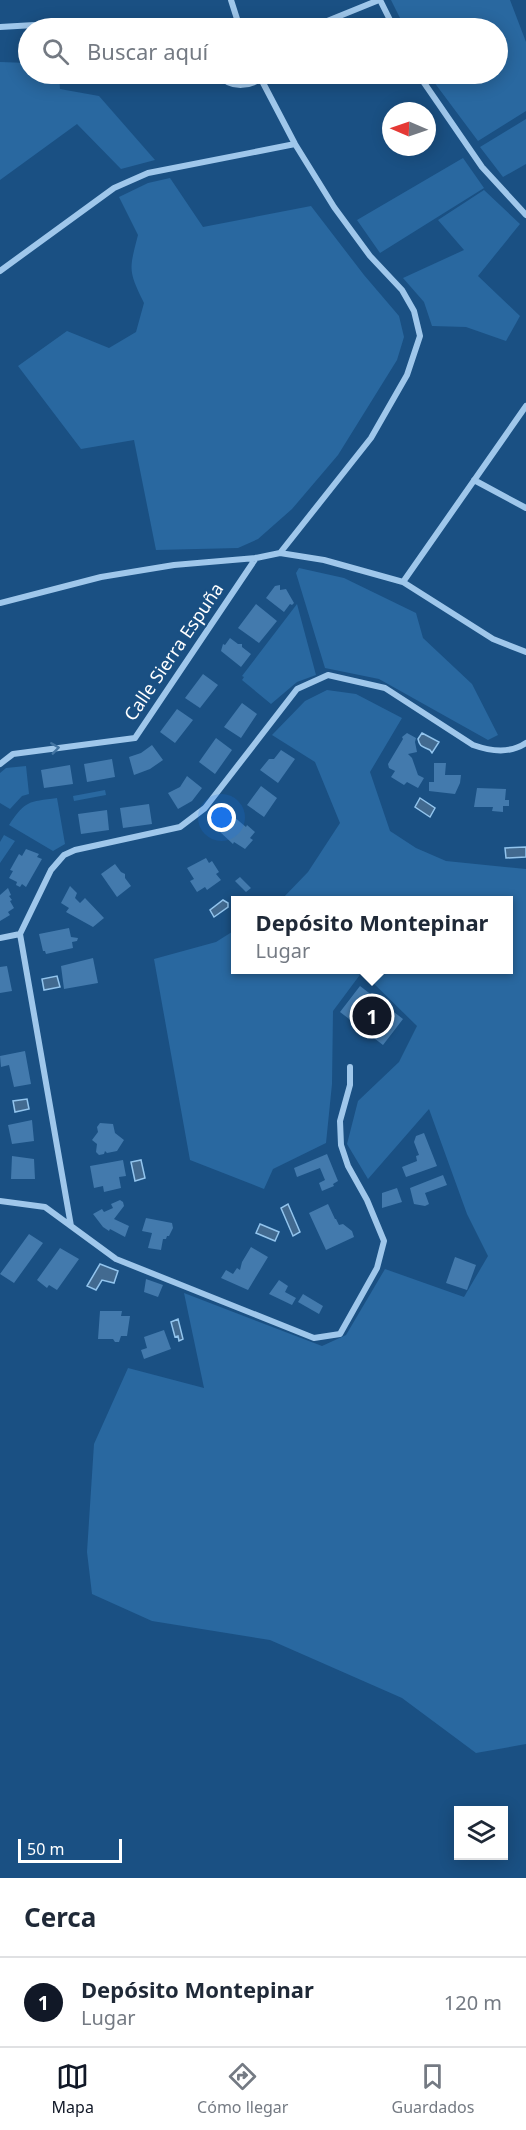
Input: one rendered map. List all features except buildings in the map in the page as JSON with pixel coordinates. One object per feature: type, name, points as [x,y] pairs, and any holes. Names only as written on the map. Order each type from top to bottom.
[{"type":"street","points":[[231,0],[237,18]]},
{"type":"street","points":[[335,18],[379,0],[389,18]]},
{"type":"street","points":[[0,27],[18,26]]},
{"type":"street","points":[[263,84],[295,144],[334,207],[370,256],[402,290],[414,310],[420,336],[407,375],[371,438],[280,553]]},
{"type":"street","points":[[425,84],[482,167],[526,215]]},
{"type":"street","points":[[0,271],[114,188],[148,173],[295,144]]},
{"type":"street","points":[[403,582],[526,406]]},
{"type":"street","points":[[474,480],[526,508]]},
{"type":"street","points":[[0,603],[100,577],[174,565],[256,558],[280,553],[324,560],[403,582],[493,639],[526,651]]},
{"type":"street","name":"Calle Sierra Espuña","points":[[0,764],[13,754],[135,738],[256,558]]},
{"type":"street","points":[[71,1226],[20,934],[51,870],[64,855],[75,850],[180,827],[205,808],[297,689],[328,675],[385,688],[473,745],[490,751],[512,749],[526,743]]},
{"type":"street","points":[[0,938],[20,934]]},
{"type":"street","points":[[0,1201],[45,1207],[116,1259],[314,1338],[340,1334],[377,1268],[384,1241],[368,1200],[348,1167],[341,1145],[340,1121],[350,1085],[350,1067]]},
{"type":"shaded area","points":[[391,0],[510,0],[526,42],[526,111],[478,141],[435,84],[508,84],[508,18],[400,18]]},
{"type":"shaded area","points":[[0,62],[18,63],[18,84],[60,84],[60,89],[99,96],[155,160],[121,169],[77,124],[0,180]]},
{"type":"shaded area","points":[[526,119],[526,164],[503,177],[480,147]]},
{"type":"shaded area","points":[[463,158],[484,188],[380,253],[357,220]]},
{"type":"shaded area","points":[[170,178],[203,227],[311,206],[399,316],[404,337],[397,360],[338,455],[292,509],[258,539],[238,548],[156,550],[134,440],[81,449],[18,366],[67,331],[109,348],[136,332],[144,303],[132,270],[138,235],[119,197],[148,183]]},
{"type":"shaded area","points":[[484,190],[520,224],[478,276],[520,316],[506,341],[466,327],[432,326],[424,302],[403,278],[464,250],[438,220]]},
{"type":"shaded area","points":[[299,568],[344,578],[416,613],[423,638],[472,684],[498,735],[488,740],[379,679],[325,668],[296,573]]},
{"type":"shaded area","points":[[297,604],[316,675],[297,682],[271,704],[242,680],[244,677],[242,676]]},
{"type":"shaded area","points":[[327,690],[356,694],[402,718],[370,772],[390,831],[416,848],[446,861],[526,869],[526,1744],[476,1753],[402,1698],[270,1640],[152,1621],[92,1594],[87,1552],[94,1444],[128,1368],[204,1388],[184,1293],[322,1346],[346,1335],[385,1269],[464,1297],[488,1256],[467,1214],[429,1109],[368,1179],[347,1144],[358,1101],[399,1062],[417,1026],[364,974],[513,974],[513,896],[285,896],[308,872],[340,823],[315,762],[272,735],[305,701]]},
{"type":"shaded area","points":[[422,733],[439,742],[432,753],[420,744],[418,739]]},
{"type":"shaded area","points":[[26,766],[29,794],[22,796],[10,809],[0,803],[0,773],[6,768]]},
{"type":"shaded area","points":[[105,790],[106,795],[74,801],[73,796]]},
{"type":"shaded area","points":[[57,798],[65,844],[53,851],[9,825],[28,804]]},
{"type":"shaded area","points":[[420,798],[435,808],[430,817],[415,807]]},
{"type":"shaded area","points":[[4,835],[15,841],[0,863],[0,842]]},
{"type":"shaded area","points":[[526,847],[526,857],[506,858],[505,848]]},
{"type":"shaded area","points":[[223,900],[228,903],[228,907],[214,917],[210,910]]},
{"type":"shaded area","points":[[231,933],[231,974],[361,974],[333,1011],[332,1084],[326,1143],[273,1169],[264,1189],[190,1160],[154,959],[216,942]]},
{"type":"shaded area","points":[[57,976],[60,987],[44,990],[42,979]]},
{"type":"shaded area","points":[[27,1099],[29,1109],[15,1112],[13,1101]]},
{"type":"shaded area","points":[[141,1160],[145,1178],[135,1181],[131,1162]]},
{"type":"shaded area","points":[[288,1204],[300,1232],[293,1236],[281,1208]]},
{"type":"shaded area","points":[[260,1224],[279,1232],[275,1241],[256,1233]]},
{"type":"shaded area","points":[[100,1264],[118,1271],[114,1283],[102,1280],[96,1290],[87,1286]]},
{"type":"shaded area","points":[[178,1319],[183,1339],[179,1341],[178,1336],[175,1337],[171,1322]]},
{"type":"place","name":"Depósito Montepinar","points":[[372,1016]]}]
